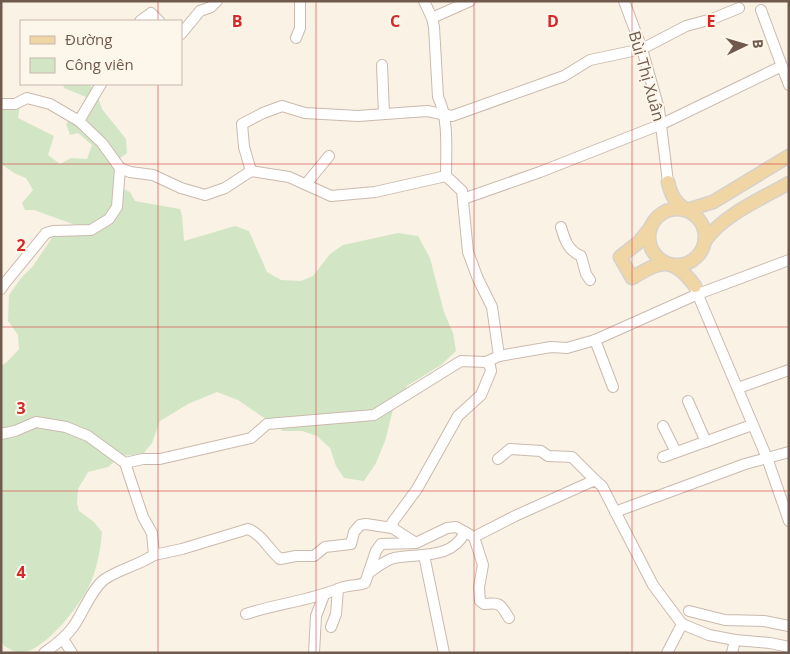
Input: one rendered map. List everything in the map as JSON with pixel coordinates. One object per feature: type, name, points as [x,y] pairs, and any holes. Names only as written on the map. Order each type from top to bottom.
[{"type":"main road","points":[[713,202],[736,180],[789,149]]},
{"type":"main road","points":[[789,156],[713,202],[687,210],[679,208],[662,213],[638,242],[620,257],[632,278],[647,269],[668,263],[678,265],[687,263],[696,258],[712,232],[722,222],[789,183]]},
{"type":"main road","points":[[668,182],[672,196],[680,206],[696,215],[702,223],[705,232],[696,268],[696,290]]},
{"type":"main road","points":[[668,182],[663,204],[653,223],[649,236],[650,245],[654,253],[661,259],[684,272],[696,290]]},
{"type":"main road","points":[[722,222],[754,211],[789,190]]},
{"type":"street","points":[[182,33],[200,11],[210,7],[217,1]]},
{"type":"street","points":[[296,38],[300,28],[300,1]]},
{"type":"street","points":[[424,1],[432,18],[438,97],[444,113],[446,176],[462,191],[468,252],[478,279],[492,307],[498,356]]},
{"type":"street","points":[[432,18],[470,1]]},
{"type":"street","name":"Bùi Thị Xuân","points":[[624,1],[642,49],[662,124],[668,182]]},
{"type":"street","points":[[252,172],[244,147],[242,126],[244,122],[282,106],[305,113],[358,116],[428,111],[452,116],[564,76],[590,60],[642,49],[686,26],[712,20],[739,8]]},
{"type":"street","points":[[761,10],[789,85]]},
{"type":"street","points":[[141,20],[151,13],[158,20]]},
{"type":"street","points":[[382,65],[384,114]]},
{"type":"street","points":[[463,199],[540,172],[662,124],[782,66]]},
{"type":"street","points":[[79,121],[100,85]]},
{"type":"street","points":[[1,104],[15,104],[26,98],[50,104],[79,121],[102,143],[120,168],[130,172],[153,175],[181,188],[205,194],[225,188],[252,172],[288,177],[326,195],[335,196],[375,192],[446,176]]},
{"type":"street","points":[[306,184],[329,156]]},
{"type":"street","points":[[1,289],[46,233],[53,231],[91,230],[109,219],[116,207],[120,168]]},
{"type":"street","points":[[561,227],[566,243],[572,251],[581,256],[586,274],[590,280]]},
{"type":"street","points":[[125,463],[143,459],[170,457],[251,438],[267,424],[374,415],[461,360],[486,362],[498,356],[551,347],[567,348],[595,340],[696,290],[789,260]]},
{"type":"street","points":[[696,290],[767,458],[789,521]]},
{"type":"street","points":[[595,340],[614,387]]},
{"type":"street","points":[[392,528],[392,522],[417,489],[458,416],[482,395],[491,371],[490,366],[486,362]]},
{"type":"street","points":[[738,388],[789,370]]},
{"type":"street","points":[[688,401],[706,442]]},
{"type":"street","points":[[1,434],[15,431],[36,422],[66,427],[88,436],[125,463],[143,517],[152,533],[154,555]]},
{"type":"street","points":[[663,457],[752,425]]},
{"type":"street","points":[[663,426],[676,452]]},
{"type":"street","points":[[498,459],[510,449],[541,451],[548,456],[572,457],[602,486],[653,585],[682,624],[709,635],[789,647]]},
{"type":"street","points":[[615,512],[789,452]]},
{"type":"street","points":[[370,572],[390,560],[446,551],[469,534],[515,516],[595,480]]},
{"type":"street","points":[[44,653],[63,639],[74,626],[83,607],[104,579],[154,555],[182,550],[248,529],[259,536],[280,559],[296,556],[314,556],[325,547],[351,544],[354,532],[360,525],[366,524],[392,528],[416,543]]},
{"type":"street","points":[[246,614],[324,595],[343,586],[365,583],[376,551],[381,544],[416,543],[447,528],[456,527],[469,534],[483,565],[479,588],[480,601],[484,604],[494,602],[499,604],[510,618]]},
{"type":"street","points":[[424,555],[444,653]]},
{"type":"street","points":[[331,627],[336,614],[338,589]]},
{"type":"street","points":[[314,653],[316,616],[324,595]]},
{"type":"street","points":[[689,611],[725,620],[764,621],[789,626]]},
{"type":"street","points":[[668,653],[682,624]]},
{"type":"street","points":[[63,639],[72,653]]},
{"type":"street","points":[[732,653],[735,640]]},
{"type":"green space","points":[[63,85],[89,85],[96,91],[102,109],[126,139],[127,153],[115,162],[113,184],[130,192],[135,201],[180,209],[184,241],[235,226],[249,231],[267,272],[281,280],[301,281],[313,276],[330,254],[343,245],[398,233],[418,236],[430,258],[444,312],[453,333],[456,351],[441,365],[407,386],[393,410],[385,441],[376,463],[364,481],[344,478],[336,466],[330,448],[317,436],[302,431],[283,431],[238,400],[217,392],[188,404],[160,421],[152,443],[143,454],[121,456],[108,467],[88,472],[78,489],[77,503],[79,511],[94,522],[102,532],[101,544],[91,582],[71,614],[50,637],[28,651],[18,653],[4,646],[1,639],[1,366],[19,349],[18,335],[8,321],[9,295],[21,278],[33,266],[53,236],[79,235],[78,226],[34,210],[25,210],[22,203],[33,190],[26,178],[14,173],[1,164],[1,107],[21,99],[18,118],[54,136],[48,155],[60,164],[71,158],[87,159],[92,145],[78,133],[70,135],[66,124],[81,108],[86,97],[64,88]]}]
